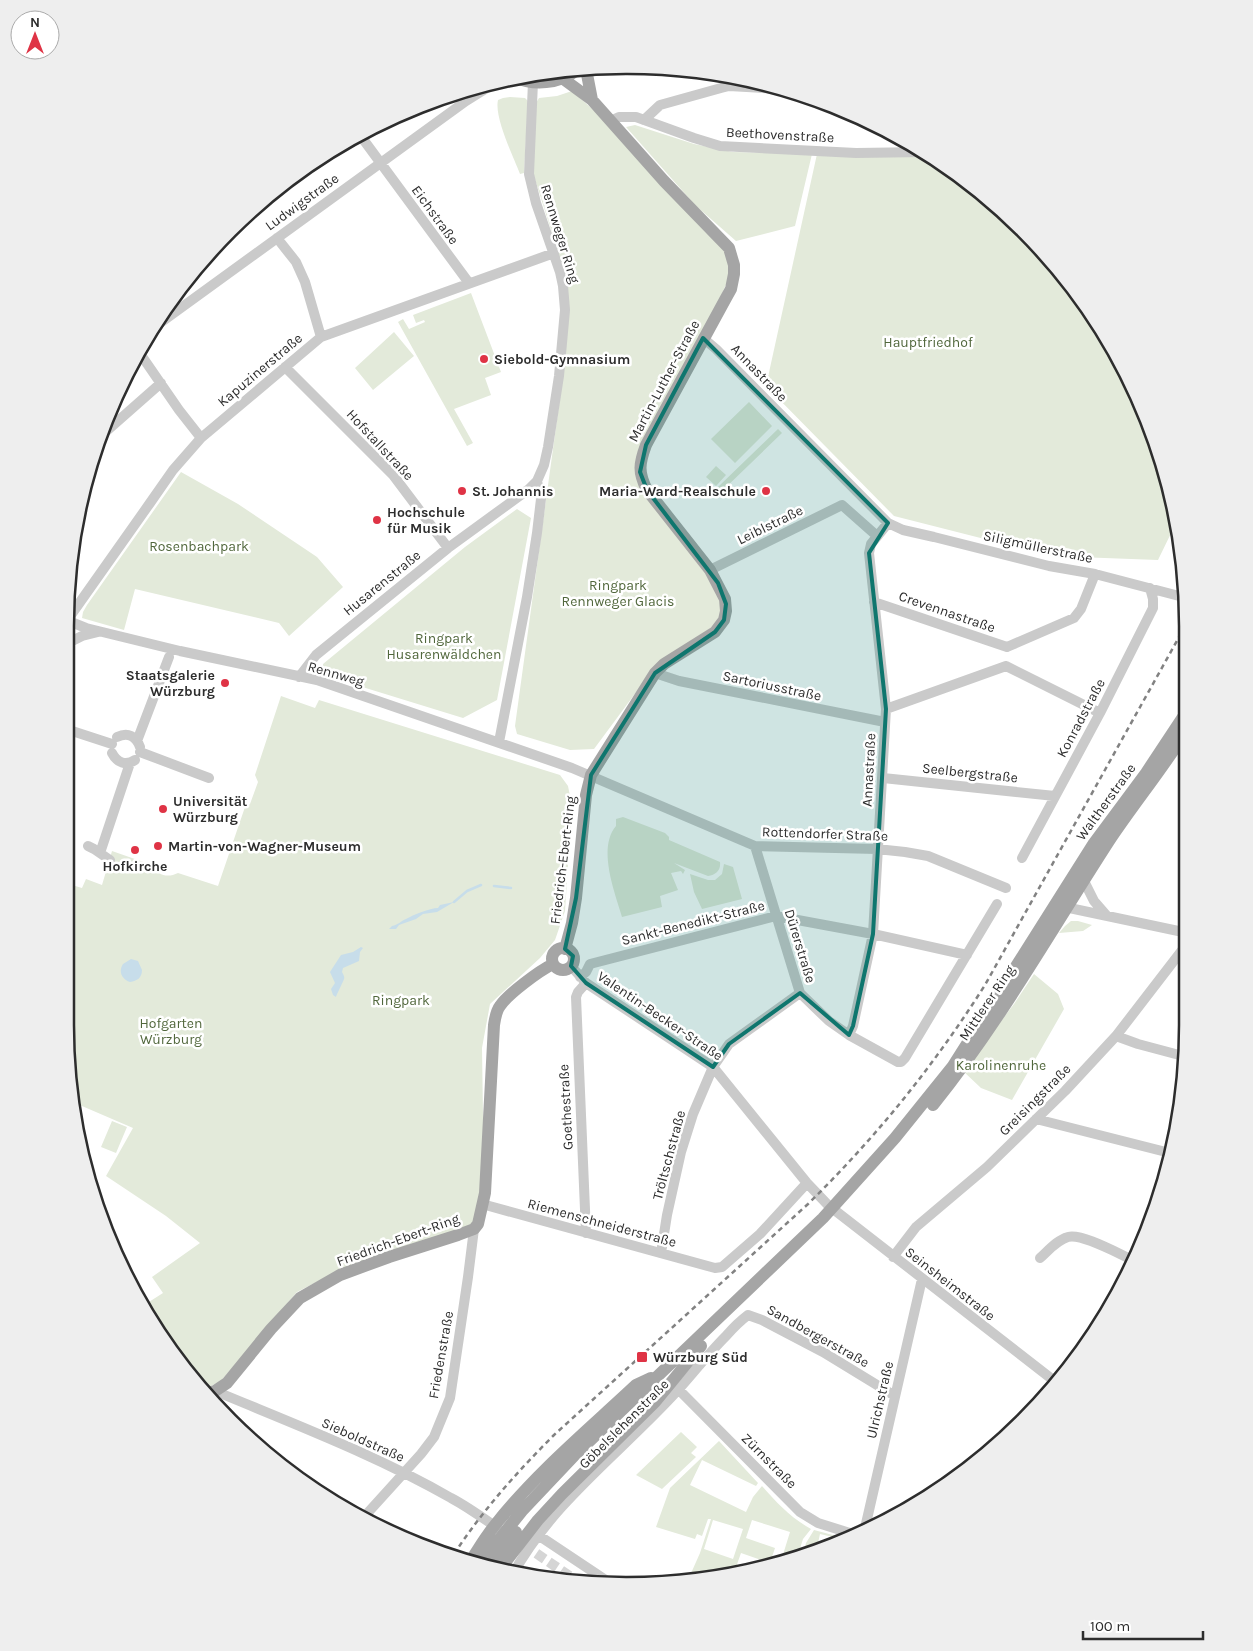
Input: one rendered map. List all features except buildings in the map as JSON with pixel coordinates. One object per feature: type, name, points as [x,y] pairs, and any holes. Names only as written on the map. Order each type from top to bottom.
[{"type":"main road","name":"Martin-Luther-Straße","points":[[587,75],[592,100]]},
{"type":"main road","name":"Martin-Luther-Straße","points":[[562,78],[592,100],[664,181],[729,248],[734,265],[731,289],[646,445],[641,458],[640,472],[647,490],[710,570],[725,599],[726,611],[724,620],[715,632],[664,664],[655,673],[590,775]]},
{"type":"main road","points":[[533,82],[547,82],[562,78]]},
{"type":"main road","name":"Waltherstraße","points":[[1054,904],[1094,843],[1146,773],[1179,723]]},
{"type":"main road","name":"Waltherstraße","points":[[1068,908],[1110,840],[1179,742]]},
{"type":"main road","name":"Friedrich-Ebert-Ring","points":[[213,1391],[227,1383],[271,1329],[300,1298],[340,1275],[474,1228],[478,1224],[485,1193],[494,1025],[499,1007],[510,995],[553,964],[554,952],[565,949],[576,898],[586,795],[590,775]]},
{"type":"main road","name":"Mittlerer Ring","points":[[845,1199],[953,1066],[1054,904]]},
{"type":"main road","name":"Mittlerer Ring","points":[[845,1199],[901,1144],[960,1072],[1068,908]]},
{"type":"main road","points":[[553,964],[557,969],[561,970],[571,966],[573,956],[565,949]]},
{"type":"main road","points":[[486,1559],[522,1511],[701,1346],[826,1221],[845,1199]]},
{"type":"main road","points":[[495,1561],[555,1481],[660,1374],[826,1221]]},
{"type":"main road","points":[[505,1563],[562,1494],[655,1402],[701,1346]]},
{"type":"main road","points":[[474,1555],[494,1526],[553,1461],[636,1385],[660,1374]]},
{"type":"street","name":"Rennweger Ring","points":[[533,82],[529,174],[536,203],[554,253],[563,286],[565,310],[554,414],[544,464],[537,481]]},
{"type":"street","points":[[644,120],[660,105],[729,86],[746,87]]},
{"type":"street","name":"Ludwigstraße","points":[[169,317],[380,162],[476,95]]},
{"type":"street","name":"Ludwigstraße","points":[[466,101],[470,97]]},
{"type":"street","name":"Beethovenstraße","points":[[610,121],[628,116],[720,146],[837,152],[911,153]]},
{"type":"street","name":"Eichstraße","points":[[364,141],[469,283]]},
{"type":"street","points":[[277,238],[296,262],[305,282],[321,337]]},
{"type":"street","name":"Kapuzinerstraße","points":[[74,609],[173,470],[201,438],[321,337],[554,253]]},
{"type":"street","name":"Annastraße","points":[[703,338],[888,524],[871,544],[869,553],[886,709],[872,934],[850,1035]]},
{"type":"street","points":[[144,358],[201,438]]},
{"type":"street","name":"Hofstallstraße","points":[[285,367],[393,476],[448,548]]},
{"type":"street","points":[[112,427],[161,383]]},
{"type":"street","points":[[499,742],[527,597],[541,500],[537,481]]},
{"type":"street","name":"Husarenstraße","points":[[298,677],[316,655],[448,548],[529,489],[537,481]]},
{"type":"street","name":"Leiblstraße","points":[[710,570],[842,505],[877,536]]},
{"type":"street","name":"Siligmüllerstraße","points":[[888,524],[903,530],[1041,564],[1095,574],[1178,595]]},
{"type":"street","points":[[1007,647],[1074,618],[1081,609],[1095,574]]},
{"type":"street","name":"Konradstraße","points":[[1022,858],[1100,713],[1153,608],[1154,599],[1150,588]]},
{"type":"street","name":"Crevennastraße","points":[[874,602],[1007,647],[1006,666]]},
{"type":"street","name":"Rennweg","points":[[74,623],[102,632],[317,680],[590,775]]},
{"type":"street","points":[[74,640],[82,636],[102,632]]},
{"type":"street","points":[[138,741],[169,657]]},
{"type":"street","points":[[886,709],[1006,666],[1100,713]]},
{"type":"street","name":"Sartoriusstraße","points":[[655,673],[680,681],[885,722]]},
{"type":"street","points":[[74,732],[114,745]]},
{"type":"street","points":[[128,734],[138,741],[140,752],[135,760],[130,763],[119,762],[114,745],[128,734]]},
{"type":"street","points":[[140,752],[209,778]]},
{"type":"street","points":[[100,853],[107,841],[130,763]]},
{"type":"street","name":"Rottendorfer Straße","points":[[590,775],[755,846],[877,849],[905,852],[928,856],[1006,888]]},
{"type":"street","name":"Seelbergstraße","points":[[883,778],[1055,796]]},
{"type":"street","points":[[88,846],[94,848],[110,860]]},
{"type":"street","name":"Dürerstraße","points":[[755,846],[800,993],[829,1021],[898,1062],[901,1062],[910,1051],[967,955]]},
{"type":"street","points":[[1084,881],[1094,901],[1107,916]]},
{"type":"street","points":[[967,955],[997,904]]},
{"type":"street","points":[[1054,904],[1179,931]]},
{"type":"street","name":"Sankt-Benedikt-Straße","points":[[583,980],[590,964],[776,916],[872,934],[967,955]]},
{"type":"street","name":"Greisingstraße","points":[[893,1257],[916,1228],[987,1167],[1065,1091],[1116,1036],[1179,954]]},
{"type":"street","name":"Valentin-Becker-Straße","points":[[571,966],[583,980],[713,1067],[807,1183],[828,1205]]},
{"type":"street","name":"Goethestraße","points":[[583,980],[576,997],[586,1233]]},
{"type":"street","name":"Tröltschstraße","points":[[661,1253],[681,1152],[693,1114],[719,1055],[728,1044],[800,993]]},
{"type":"street","points":[[1116,1036],[1178,1055]]},
{"type":"street","points":[[1036,1118],[1164,1151]]},
{"type":"street","name":"Riemenschneiderstraße","points":[[482,1204],[715,1268],[722,1268],[760,1234],[807,1183]]},
{"type":"street","name":"Seinsheimstraße","points":[[828,1205],[1051,1378]]},
{"type":"street","name":"Friedenstraße","points":[[368,1513],[434,1437],[450,1398],[474,1228]]},
{"type":"street","points":[[1040,1258],[1057,1242],[1069,1236],[1085,1238],[1127,1257]]},
{"type":"street","name":"Ulrichstraße","points":[[866,1522],[922,1280]]},
{"type":"street","name":"Sandbergerstraße","points":[[752,1315],[823,1352],[895,1396]]},
{"type":"street","name":"Göbelslehenstraße","points":[[517,1567],[538,1534],[576,1490],[636,1433],[742,1319],[752,1315]]},
{"type":"street","name":"Zürnstraße","points":[[678,1389],[800,1512],[818,1523],[845,1532]]},
{"type":"street","name":"Sieboldstraße","points":[[216,1394],[326,1437],[403,1473],[451,1497],[522,1544]]},
{"type":"street","points":[[538,1534],[601,1576]]},
{"type":"highlighted area","points":[[703,338],[888,523],[869,553],[886,709],[873,934],[853,1026],[849,1035],[800,993],[729,1044],[713,1067],[586,983],[571,966],[573,956],[565,949],[576,898],[591,775],[655,673],[715,632],[724,620],[726,604],[718,583],[647,490],[640,472],[646,445]]},
{"type":"green space","name":"Ringpark Rennweger Glacis","points":[[572,91],[598,114],[721,246],[730,261],[729,278],[640,472],[694,553],[724,603],[722,620],[654,668],[594,749],[570,750],[517,734],[515,726],[563,376],[564,271],[533,173],[536,103],[539,98],[557,96]]},
{"type":"green space","points":[[510,97],[525,98],[528,101],[524,173],[520,174],[505,137],[499,116],[498,100]]},
{"type":"green space","points":[[635,125],[694,144],[733,152],[812,154],[795,226],[736,241],[695,205],[626,127]]},
{"type":"green space","name":"Hauptfriedhof","points":[[817,154],[917,157],[963,188],[991,211],[1042,262],[1086,319],[1122,382],[1137,415],[1160,483],[1171,533],[1158,560],[1051,556],[894,516],[766,386]]},
{"type":"green space","points":[[471,293],[501,372],[485,378],[491,395],[454,409],[473,443],[467,446],[398,322],[403,319],[409,329],[425,322],[424,320],[416,323],[413,315]]},
{"type":"green space","points":[[394,332],[414,356],[373,390],[355,368]]},
{"type":"green space","points":[[749,402],[772,426],[735,463],[711,439]]},
{"type":"green space","points":[[778,429],[782,433],[722,491],[718,487]]},
{"type":"green space","points":[[716,466],[726,475],[716,486],[706,477]]},
{"type":"green space","name":"Rosenbachpark","points":[[181,472],[238,504],[317,557],[343,587],[289,636],[279,623],[135,589],[124,630],[82,618],[87,605]]},
{"type":"green space","name":"Ringpark Husarenwäldchen","points":[[517,509],[531,518],[497,700],[463,718],[330,677],[323,664],[465,547]]},
{"type":"green space","points":[[281,696],[315,708],[319,700],[560,775],[568,786],[572,806],[565,911],[555,940],[540,958],[490,1004],[482,1048],[484,1180],[478,1223],[340,1270],[297,1292],[221,1381],[209,1387],[167,1332],[149,1302],[163,1293],[152,1277],[200,1243],[166,1216],[106,1176],[133,1128],[79,1105],[74,1024],[74,886],[82,888],[86,879],[102,885],[112,851],[152,865],[160,874],[171,875],[178,873],[218,886],[245,807],[250,804],[258,782],[255,775]]},
{"type":"green space","points":[[623,817],[665,833],[669,840],[720,862],[719,870],[713,875],[708,876],[674,863],[685,870],[683,874],[681,871],[671,873],[678,890],[660,896],[662,907],[622,917],[609,871],[608,846],[616,826],[616,819]]},
{"type":"green space","points":[[724,864],[733,867],[742,899],[702,909],[694,892],[690,874],[708,880],[715,880],[722,874]]},
{"type":"green space","points":[[1071,921],[1092,925],[1083,931],[1059,933]]},
{"type":"green space","name":"Karolinenruhe","points":[[1034,974],[1058,994],[1064,1009],[1012,1100],[981,1088],[963,1071],[1014,1004]]},
{"type":"green space","points":[[112,1121],[127,1127],[116,1153],[101,1147]]},
{"type":"green space","points":[[681,1432],[697,1447],[691,1453],[696,1457],[662,1489],[636,1475]]},
{"type":"green space","points":[[719,1441],[758,1483],[756,1486],[702,1460],[690,1485],[746,1512],[753,1497],[762,1486],[785,1510],[811,1529],[803,1539],[800,1549],[783,1554],[790,1532],[752,1520],[746,1538],[775,1548],[772,1557],[762,1560],[741,1553],[736,1566],[691,1574],[711,1519],[708,1519],[702,1536],[697,1534],[695,1539],[656,1527],[670,1488]],"holes":[[[713,1520],[743,1529],[733,1559],[704,1549]]]},
{"type":"green space","points":[[814,1530],[836,1536],[833,1537],[820,1534],[818,1543],[805,1548]]},
{"type":"water","points":[[454,902],[437,912],[423,914],[416,919],[399,925],[396,929],[389,929],[417,914]]},
{"type":"water","points":[[361,947],[363,948],[360,952],[359,961],[343,968],[344,978],[336,997],[331,989],[335,983],[330,972],[341,955],[353,952]]},
{"type":"water","points":[[131,959],[138,961],[142,970],[139,979],[130,982],[123,977],[121,970],[123,964]]},
{"type":"waterway","points":[[454,902],[467,891],[481,885]]},
{"type":"waterway","points":[[494,886],[511,888]]},
{"type":"tunnel","points":[[524,1545],[567,1574]]},
{"type":"railway","points":[[457,1550],[501,1492],[554,1435],[808,1204],[857,1153],[903,1100],[945,1044],[985,985],[1179,637]]},
{"type":"place","name":"Siebold-Gymnasium","points":[[484,359]]},
{"type":"place","name":"St. Johannis","points":[[462,491]]},
{"type":"place","name":"Maria-Ward-Realschule","points":[[766,491]]},
{"type":"place","name":"Hochschule für Musik","points":[[377,520]]},
{"type":"place","name":"Staatsgalerie Würzburg","points":[[225,683]]},
{"type":"place","name":"Universität Würzburg","points":[[163,809]]},
{"type":"place","name":"Martin-von-Wagner-Museum","points":[[158,846]]},
{"type":"place","name":"Hofkirche","points":[[135,850]]},
{"type":"place","name":"Würzburg Süd","points":[[642,1357]]},
{"type":"park label","name":"Ringpark","points":[[401,1000]]},
{"type":"park label","name":"Hofgarten Würzburg","points":[[171,1032]]}]
